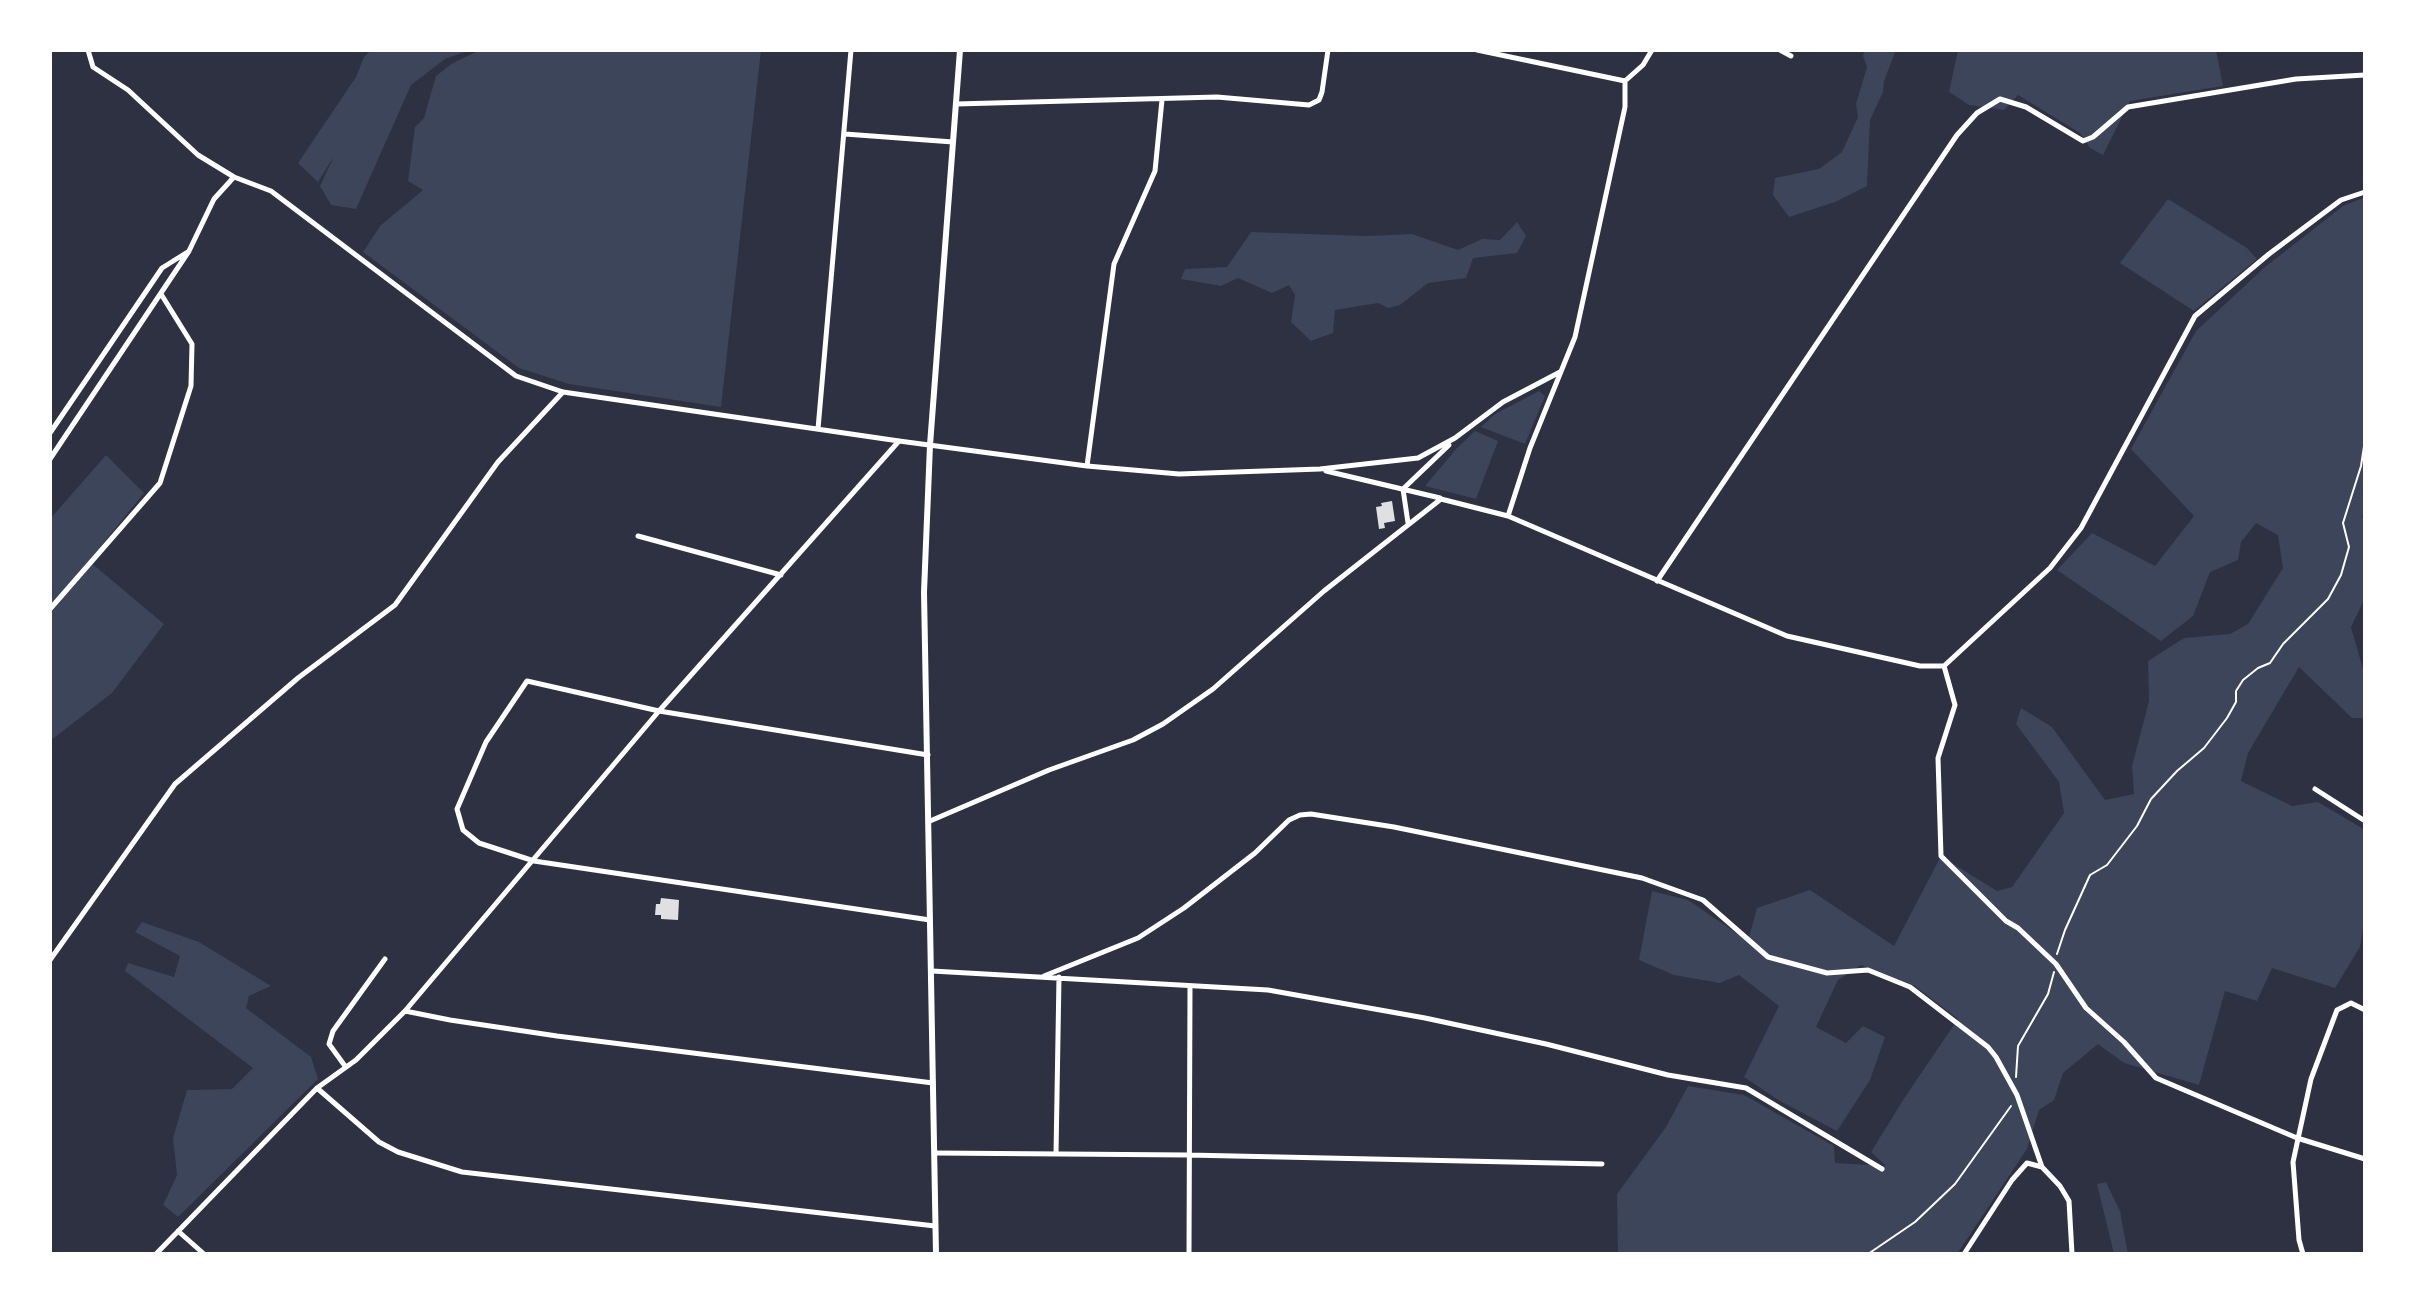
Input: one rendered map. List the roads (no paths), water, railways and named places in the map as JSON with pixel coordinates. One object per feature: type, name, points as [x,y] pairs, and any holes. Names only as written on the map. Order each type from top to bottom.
[{"type":"street","points":[[88,50],[93,67],[128,90],[198,155],[234,177],[271,191],[516,376],[563,392],[899,441],[1087,466],[1179,474],[1320,469],[1418,458],[1455,438]]},
{"type":"street","points":[[818,429],[851,50]]},
{"type":"street","points":[[936,1254],[924,592],[930,445],[960,50]]},
{"type":"street","points":[[956,104],[1217,97],[1309,105],[1319,100],[1322,92],[1328,50]]},
{"type":"street","points":[[1477,50],[1625,81]]},
{"type":"street","points":[[1508,516],[1530,448],[1575,337],[1625,107],[1625,81],[1643,65],[1652,50]]},
{"type":"street","points":[[1780,50],[1791,56]]},
{"type":"street","points":[[1657,581],[1957,135],[1977,113],[2000,99],[2026,107],[2083,141],[2093,137],[2128,107],[2296,79],[2365,75]]},
{"type":"street","points":[[1087,466],[1114,264],[1155,171],[1162,100]]},
{"type":"street","points":[[845,134],[953,142]]},
{"type":"street","points":[[50,459],[189,251],[214,199],[234,177]]},
{"type":"street","points":[[1320,469],[1508,516],[1787,636],[1920,666],[1944,666],[2050,568],[2081,528],[2195,316],[2269,254],[2341,200],[2365,192]]},
{"type":"street","points":[[50,433],[162,268],[189,251]]},
{"type":"street","points":[[50,609],[160,483],[191,386],[192,344],[161,294]]},
{"type":"street","points":[[1403,489],[1455,438],[1503,402],[1560,372]]},
{"type":"street","points":[[50,960],[175,784],[298,678],[395,605],[498,462],[563,392]]},
{"type":"street","points":[[156,1254],[317,1088],[356,1060],[405,1011],[659,711],[899,441]]},
{"type":"street","points":[[1403,489],[1408,523]]},
{"type":"street","points":[[930,821],[1049,770],[1133,740],[1163,724],[1213,689],[1324,591],[1441,499]]},
{"type":"street","points":[[638,536],[781,575]]},
{"type":"street","points":[[1944,666],[1955,705],[1938,758],[1941,856],[2006,921],[2018,928],[2056,964],[2086,1008],[2124,1042],[2156,1078],[2297,1138],[2365,1159]]},
{"type":"street","points":[[928,755],[659,711],[527,681],[486,742],[457,809],[463,830],[479,843],[534,861],[930,920]]},
{"type":"street","points":[[2315,789],[2365,821]]},
{"type":"street","points":[[1044,976],[1138,938],[1184,908],[1255,853],[1289,820],[1311,814],[1394,827],[1642,878],[1703,900],[1768,957],[1827,973],[1868,970],[1910,987],[1988,1047],[2017,1095],[2042,1167],[2069,1201],[2072,1254]]},
{"type":"street","points":[[345,1066],[329,1044],[333,1031],[385,959]]},
{"type":"street","points":[[932,971],[1268,990],[1393,1012],[1546,1044],[1668,1075],[1746,1088],[1882,1169]]},
{"type":"street","points":[[1056,1154],[1059,977]]},
{"type":"street","points":[[1189,1254],[1190,987]]},
{"type":"street","points":[[2303,1254],[2299,1240],[2293,1162],[2311,1079],[2337,1010],[2351,1003],[2365,1010]]},
{"type":"street","points":[[405,1011],[557,1036],[934,1083]]},
{"type":"street","points":[[317,1088],[379,1142],[398,1152],[462,1172],[935,1226]]},
{"type":"street","points":[[935,1153],[1602,1164]]},
{"type":"street","points":[[1964,1254],[2012,1180],[2027,1163],[2042,1167]]},
{"type":"street","points":[[178,1231],[204,1254]]}]
